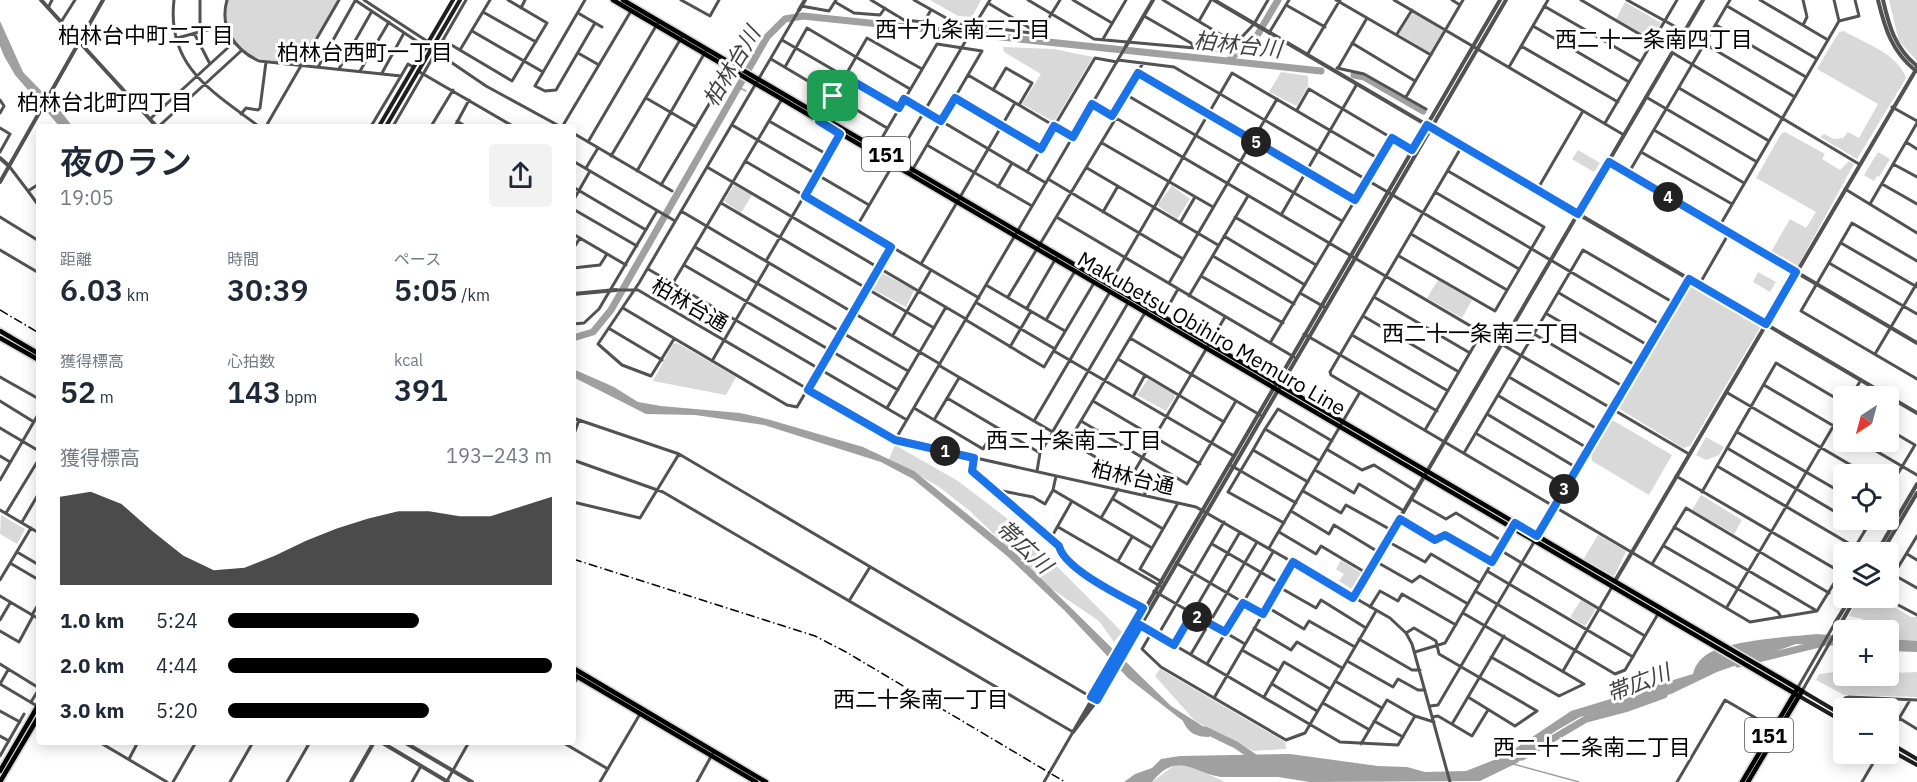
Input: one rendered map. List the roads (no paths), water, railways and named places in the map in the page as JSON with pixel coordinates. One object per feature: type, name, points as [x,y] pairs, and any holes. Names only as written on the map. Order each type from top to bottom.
[{"type":"main road","points":[[380,124],[453,0]]},
{"type":"main road","points":[[387,124],[421,72],[430,50],[460,0]]},
{"type":"main road","name":"Makubetsu Obihiro Memuro Line","points":[[613,0],[629,6],[1613,584],[1724,645],[1798,692]]},
{"type":"main road","name":"Makubetsu Obihiro Memuro Line","points":[[623,0],[629,6]]},
{"type":"main road","name":"Makubetsu Obihiro Memuro Line","points":[[706,52],[730,69],[744,74]]},
{"type":"main road","name":"Makubetsu Obihiro Memuro Line","points":[[1056,257],[1094,283],[1108,289],[1128,303],[1146,310]]},
{"type":"main road","points":[[0,332],[36,352]]},
{"type":"main road","points":[[0,338],[36,358]]},
{"type":"main road","name":"Makubetsu Obihiro Memuro Line","points":[[1660,611],[1716,648],[1766,677],[1798,692]]},
{"type":"main road","points":[[577,674],[642,711],[756,782]]},
{"type":"main road","points":[[1798,692],[1833,710]]},
{"type":"main road","points":[[1798,692],[1833,715]]},
{"type":"main road","name":"151","points":[[1742,782],[1773,728],[1798,692]]},
{"type":"main road","name":"151","points":[[1748,782],[1798,692]]},
{"type":"main road","points":[[0,771],[36,711]]},
{"type":"main road","points":[[0,782],[36,721]]},
{"type":"main road","points":[[1899,748],[1917,759]]},
{"type":"main road","points":[[713,754],[766,782]]},
{"type":"main road","points":[[1899,755],[1917,765]]},
{"type":"street","points":[[41,0],[155,124]]},
{"type":"street","points":[[48,8],[52,0]]},
{"type":"street","points":[[61,22],[75,0]]},
{"type":"street","points":[[0,182],[103,0]]},
{"type":"street","points":[[174,0],[177,38],[181,52],[196,78],[257,124]]},
{"type":"street","points":[[200,0],[201,32]]},
{"type":"street","points":[[227,0],[226,25],[234,43],[241,51],[266,62],[401,76]]},
{"type":"street","points":[[265,124],[339,0]]},
{"type":"street","points":[[318,67],[356,0],[430,50]]},
{"type":"street","points":[[364,0],[433,45]]},
{"type":"street","points":[[394,124],[421,72],[436,52],[466,0]]},
{"type":"street","points":[[460,50],[490,0]]},
{"type":"street","points":[[443,40],[512,81],[547,23],[508,0]]},
{"type":"street","points":[[521,8],[525,0]]},
{"type":"street","points":[[585,0],[535,86],[544,91],[556,90],[595,23]]},
{"type":"street","points":[[681,0],[710,16],[719,0]]},
{"type":"street","points":[[689,5],[692,0]]},
{"type":"street","points":[[674,339],[651,376],[622,365],[598,344],[648,269],[732,125],[755,80],[771,59],[805,0]]},
{"type":"street","points":[[871,0],[904,20],[924,22],[931,10]]},
{"type":"street","points":[[914,0],[955,23],[1040,33]]},
{"type":"street","points":[[1028,0],[1094,39],[1128,44],[1216,50],[1235,43],[1256,25],[1268,0]]},
{"type":"street","points":[[1040,33],[1059,0]]},
{"type":"street","points":[[1073,0],[1112,23]]},
{"type":"street","points":[[1103,39],[1125,2],[1118,0]]},
{"type":"street","points":[[895,440],[1153,0]]},
{"type":"street","points":[[1163,0],[1235,43]]},
{"type":"street","points":[[1199,21],[1213,0],[1336,70],[1429,127],[1917,413]]},
{"type":"street","points":[[1267,32],[1289,0]]},
{"type":"street","points":[[1394,0],[1624,135]]},
{"type":"street","points":[[1452,0],[1460,5]]},
{"type":"street","points":[[1406,97],[1463,0]]},
{"type":"street","points":[[1475,48],[1500,0]]},
{"type":"street","points":[[1277,387],[1292,356],[1307,335],[1475,48],[1506,0]]},
{"type":"street","points":[[1509,67],[1548,0]]},
{"type":"street","points":[[1581,0],[1653,42]]},
{"type":"street","points":[[1627,0],[1685,32]]},
{"type":"street","points":[[1353,598],[1703,0]]},
{"type":"street","points":[[1628,174],[1730,0]]},
{"type":"street","points":[[1760,0],[1828,40]]},
{"type":"street","points":[[1803,0],[1807,17],[1803,25]]},
{"type":"street","points":[[1719,226],[1839,21],[1834,0]]},
{"type":"street","points":[[1839,21],[1859,16],[1855,0]]},
{"type":"street","points":[[1878,0],[1892,43],[1917,69]]},
{"type":"street","points":[[1883,0],[1894,38],[1917,69]]},
{"type":"street","points":[[800,8],[829,11],[835,1],[854,13],[880,15],[885,8]]},
{"type":"street","points":[[1307,55],[1339,1],[1431,55]]},
{"type":"street","points":[[1605,123],[1675,1]]},
{"type":"street","points":[[974,26],[989,2],[1040,33]]},
{"type":"street","points":[[1286,5],[1325,27]]},
{"type":"street","points":[[565,124],[629,6]]},
{"type":"street","points":[[1544,6],[1641,62]]},
{"type":"street","points":[[1727,6],[1817,59]]},
{"type":"street","points":[[1397,35],[1412,10]]},
{"type":"street","points":[[339,69],[372,11]]},
{"type":"street","points":[[483,12],[536,42]]},
{"type":"street","points":[[578,13],[602,27]]},
{"type":"street","points":[[1144,16],[1191,44],[1195,49]]},
{"type":"street","points":[[1336,70],[1367,18]]},
{"type":"street","points":[[360,71],[389,22]]},
{"type":"street","points":[[588,142],[657,23]]},
{"type":"street","points":[[177,38],[226,25]]},
{"type":"street","points":[[1716,25],[1806,77]]},
{"type":"street","points":[[1533,26],[1629,82]]},
{"type":"street","points":[[785,67],[807,28],[910,89]]},
{"type":"street","points":[[472,31],[543,72]]},
{"type":"street","points":[[194,33],[210,64]]},
{"type":"street","points":[[382,73],[405,33]]},
{"type":"street","points":[[611,156],[681,37]]},
{"type":"street","points":[[821,119],[867,38],[922,69]]},
{"type":"street","points":[[782,40],[899,108]]},
{"type":"street","points":[[857,226],[965,42]]},
{"type":"street","points":[[150,118],[234,43]]},
{"type":"street","points":[[1352,43],[1415,81]]},
{"type":"street","points":[[874,150],[937,44],[962,46],[982,51],[911,172]]},
{"type":"street","points":[[1705,44],[1795,97]]},
{"type":"street","points":[[1521,46],[1618,102]]},
{"type":"street","points":[[161,124],[241,51]]},
{"type":"street","points":[[436,52],[486,86],[557,124]]},
{"type":"street","points":[[637,171],[706,52]]},
{"type":"street","points":[[578,53],[598,65]]},
{"type":"street","points":[[1672,53],[1859,164]]},
{"type":"street","points":[[1028,172],[1095,58],[1174,67],[1519,269]]},
{"type":"street","points":[[771,59],[887,128]]},
{"type":"street","points":[[241,114],[246,108],[258,111],[260,108],[266,62]]},
{"type":"street","points":[[1112,116],[1143,63]]},
{"type":"street","points":[[372,124],[408,64],[413,67]]},
{"type":"street","points":[[921,264],[1002,126],[1032,83],[1006,68],[993,90]]},
{"type":"street","points":[[661,185],[730,69]]},
{"type":"street","points":[[1563,671],[1892,107],[1917,69]]},
{"type":"street","points":[[1336,70],[1361,73],[1426,109]]},
{"type":"street","points":[[421,72],[509,124]]},
{"type":"street","points":[[1138,73],[1355,200]]},
{"type":"street","points":[[1034,421],[1232,73],[1379,159]]},
{"type":"street","points":[[968,75],[1073,137]]},
{"type":"street","points":[[1281,215],[1357,84]]},
{"type":"street","points":[[1679,88],[1769,141]]},
{"type":"street","points":[[432,124],[453,90]]},
{"type":"street","points":[[1297,110],[1309,90],[1414,152]]},
{"type":"street","points":[[1125,94],[1342,221]]},
{"type":"street","points":[[674,284],[783,97]]},
{"type":"street","points":[[646,98],[696,127]]},
{"type":"street","points":[[955,98],[1041,149]]},
{"type":"street","points":[[1646,98],[1757,162]]},
{"type":"street","points":[[904,99],[1028,172],[1072,193],[1183,259]]},
{"type":"street","points":[[1169,284],[1277,99]]},
{"type":"street","points":[[0,100],[4,106],[0,113]]},
{"type":"street","points":[[456,124],[469,100]]},
{"type":"street","points":[[1092,104],[1689,454]]},
{"type":"street","points":[[1870,204],[1917,122],[1892,107]]},
{"type":"street","points":[[389,108],[399,114]]},
{"type":"street","points":[[1537,190],[1583,111]]},
{"type":"street","points":[[1008,297],[1058,218],[1116,118]]},
{"type":"street","points":[[457,121],[462,124]]},
{"type":"street","points":[[769,121],[828,155]]},
{"type":"street","points":[[732,125],[869,205]]},
{"type":"street","points":[[0,128],[10,134],[0,152]]},
{"type":"street","points":[[1654,130],[1744,183]]},
{"type":"street","points":[[712,361],[842,131]]},
{"type":"street","points":[[576,135],[672,191]]},
{"type":"street","points":[[1270,343],[1392,138]]},
{"type":"street","points":[[1906,142],[1917,149]]},
{"type":"street","points":[[1102,143],[1213,207]]},
{"type":"street","points":[[927,145],[1032,207]]},
{"type":"street","points":[[1462,146],[1330,372],[1331,375],[1750,622],[1817,611],[1833,586]]},
{"type":"street","points":[[586,168],[598,148]]},
{"type":"street","points":[[1641,152],[1732,204]]},
{"type":"street","points":[[0,158],[9,166],[36,202]]},
{"type":"street","points":[[745,161],[979,298]]},
{"type":"street","points":[[1609,162],[1917,343]]},
{"type":"street","points":[[576,163],[675,221]]},
{"type":"street","points":[[998,187],[1012,163]]},
{"type":"street","points":[[1893,164],[1917,177]]},
{"type":"street","points":[[707,167],[1044,367],[1094,283]]},
{"type":"street","points":[[1087,168],[1218,246]]},
{"type":"street","points":[[576,196],[590,171]]},
{"type":"street","points":[[1399,255],[1495,311],[1532,249],[1544,227],[1448,171]]},
{"type":"street","points":[[1882,184],[1917,204]]},
{"type":"street","points":[[28,191],[36,186]]},
{"type":"street","points":[[1104,212],[1118,186]]},
{"type":"street","points":[[576,188],[646,230]]},
{"type":"street","points":[[1844,189],[1917,233]]},
{"type":"street","points":[[1435,192],[1661,325]]},
{"type":"street","points":[[1189,296],[1248,196]]},
{"type":"street","points":[[1180,222],[1195,197]]},
{"type":"street","points":[[721,203],[934,328]]},
{"type":"street","points":[[576,211],[637,246]]},
{"type":"street","points":[[576,324],[584,323],[599,309],[657,211]]},
{"type":"street","points":[[681,211],[1131,477],[1145,486],[1145,495]]},
{"type":"street","points":[[0,217],[36,239]]},
{"type":"street","points":[[1235,217],[1317,265]]},
{"type":"street","points":[[1058,218],[1297,358]]},
{"type":"street","points":[[1917,261],[1852,223],[1801,310],[1917,379]]},
{"type":"street","points":[[1698,285],[1729,232]]},
{"type":"street","points":[[1411,234],[1507,290]]},
{"type":"street","points":[[576,236],[626,265]]},
{"type":"street","points":[[1224,236],[1305,285]]},
{"type":"street","points":[[576,244],[580,238]]},
{"type":"street","points":[[1841,243],[1916,285],[1875,354]]},
{"type":"street","points":[[695,247],[908,371]]},
{"type":"street","points":[[623,308],[787,405],[797,407],[891,247]]},
{"type":"street","points":[[0,250],[36,271]]},
{"type":"street","points":[[1464,453],[1583,250],[1674,303]]},
{"type":"street","points":[[576,268],[600,265],[607,254]]},
{"type":"street","points":[[1212,256],[1294,304]]},
{"type":"street","points":[[1010,346],[1056,257]]},
{"type":"street","points":[[1829,263],[1917,314]]},
{"type":"street","points":[[684,265],[898,390]]},
{"type":"street","points":[[648,269],[907,420]]},
{"type":"street","points":[[893,335],[931,270]]},
{"type":"street","points":[[1046,320],[1075,271]]},
{"type":"street","points":[[1201,276],[1282,323]]},
{"type":"street","points":[[1429,706],[1438,705],[1689,279]]},
{"type":"street","points":[[986,285],[1065,331]]},
{"type":"street","points":[[1161,319],[1178,289]]},
{"type":"street","name":"柏林台通","points":[[576,294],[635,290],[895,440],[1202,509],[1370,607],[1406,633],[1415,652],[1450,782]]},
{"type":"street","points":[[1300,293],[1323,307]]},
{"type":"street","points":[[1559,293],[1649,346]]},
{"type":"street","points":[[1374,297],[1470,353]]},
{"type":"street","points":[[976,302],[1235,457]]},
{"type":"street","points":[[1037,471],[1040,453],[1128,303]]},
{"type":"street","points":[[887,408],[946,307]]},
{"type":"street","points":[[1069,441],[1146,310]]},
{"type":"street","points":[[1547,314],[1637,366]]},
{"type":"street","points":[[1363,316],[1459,372]]},
{"type":"street","points":[[1131,477],[1225,317]]},
{"type":"street","points":[[610,329],[662,360]]},
{"type":"street","points":[[1425,430],[1482,332]]},
{"type":"street","points":[[1534,334],[1624,387]]},
{"type":"street","points":[[1307,335],[1437,411]]},
{"type":"street","points":[[1161,584],[1207,512],[1235,457],[1297,358],[1307,335]]},
{"type":"street","points":[[1352,335],[1448,391]]},
{"type":"street","points":[[1130,338],[1260,416]]},
{"type":"street","points":[[1118,359],[1224,422]]},
{"type":"street","points":[[1702,492],[1776,363],[1833,397]]},
{"type":"street","points":[[1133,397],[1145,375]]},
{"type":"street","points":[[0,382],[1,377],[36,397]]},
{"type":"street","points":[[934,420],[959,377]]},
{"type":"street","points":[[1509,377],[1599,430]]},
{"type":"street","points":[[1857,386],[1861,380]]},
{"type":"street","points":[[1726,607],[1833,426],[1764,385]]},
{"type":"street","points":[[1269,548],[1360,392]]},
{"type":"street","points":[[1726,392],[1849,464]]},
{"type":"street","points":[[1499,396],[1588,449]]},
{"type":"street","points":[[947,398],[1040,453]]},
{"type":"street","points":[[0,401],[34,422]]},
{"type":"street","points":[[1093,401],[1200,464]]},
{"type":"street","points":[[1081,422],[1187,484],[1236,401]]},
{"type":"street","points":[[914,408],[983,449],[996,427]]},
{"type":"street","points":[[1284,524],[1228,492],[1278,409],[1332,441]]},
{"type":"street","points":[[1487,414],[1577,468]]},
{"type":"street","points":[[0,480],[36,418]]},
{"type":"street","points":[[576,419],[679,454],[1097,700]]},
{"type":"street","points":[[576,428],[579,420]]},
{"type":"street","points":[[0,428],[36,449]]},
{"type":"street","points":[[1265,429],[1320,461]]},
{"type":"street","points":[[1737,432],[1833,488]]},
{"type":"street","points":[[1476,434],[1566,486]]},
{"type":"street","points":[[1899,436],[1915,445],[1899,472]]},
{"type":"street","points":[[1727,448],[1833,511]]},
{"type":"street","points":[[1327,449],[1362,470],[1374,465],[1416,491]]},
{"type":"street","points":[[1253,450],[1308,482]]},
{"type":"street","points":[[1878,452],[1917,475]]},
{"type":"street","points":[[576,503],[640,518],[679,454]]},
{"type":"street","points":[[0,456],[10,462]]},
{"type":"street","points":[[974,458],[972,471],[1051,538],[1085,574],[1146,610]]},
{"type":"street","points":[[576,461],[658,489],[1073,732]]},
{"type":"street","points":[[6,513],[36,464]]},
{"type":"street","points":[[1231,465],[1296,503]]},
{"type":"street","points":[[1073,732],[1097,700],[1113,673],[1202,509],[1231,465]]},
{"type":"street","points":[[1717,466],[1847,542]]},
{"type":"street","points":[[1315,470],[1354,493],[1359,484],[1404,511]]},
{"type":"street","points":[[997,493],[1033,497],[1045,504],[1053,490],[1056,476]]},
{"type":"street","points":[[1676,476],[1833,568]]},
{"type":"street","points":[[1883,542],[1917,484]]},
{"type":"street","points":[[1101,518],[1118,489]]},
{"type":"street","points":[[1053,490],[1152,548]]},
{"type":"street","points":[[1303,491],[1341,513],[1346,504],[1393,531]]},
{"type":"street","points":[[1888,542],[1917,493]]},
{"type":"street","points":[[22,522],[36,498]]},
{"type":"street","points":[[1113,499],[1163,529]]},
{"type":"street","points":[[1412,499],[1446,519],[1456,513],[1504,542]]},
{"type":"street","points":[[1051,538],[1072,501]]},
{"type":"street","points":[[1161,584],[1140,569],[1178,502]]},
{"type":"street","points":[[1652,564],[1686,508],[1828,593]]},
{"type":"street","points":[[0,510],[36,530]]},
{"type":"street","points":[[1291,511],[1329,534],[1334,525],[1380,553]]},
{"type":"street","points":[[1400,519],[1435,540],[1445,535],[1492,562]]},
{"type":"street","points":[[1158,635],[1224,522]]},
{"type":"street","points":[[1415,652],[1445,643],[1514,525]]},
{"type":"street","points":[[1058,527],[1161,584]]},
{"type":"street","points":[[1674,527],[1817,611]]},
{"type":"street","points":[[0,580],[31,528]]},
{"type":"street","points":[[1858,542],[1865,530]]},
{"type":"street","points":[[1174,645],[1240,532]]},
{"type":"street","points":[[1278,532],[1316,554],[1321,546],[1368,574]]},
{"type":"street","points":[[1899,567],[1917,536]]},
{"type":"street","points":[[1118,561],[1132,537]]},
{"type":"street","points":[[1387,541],[1425,562],[1431,554],[1480,583]]},
{"type":"street","points":[[1191,654],[1257,542]]},
{"type":"street","points":[[1212,543],[1316,608],[1321,600],[1366,628]]},
{"type":"street","points":[[1664,546],[1778,612],[1781,617]]},
{"type":"street","points":[[1500,550],[1645,636]]},
{"type":"street","points":[[1207,664],[1274,551]]},
{"type":"street","points":[[17,552],[36,563]]},
{"type":"street","points":[[1907,554],[1917,560]]},
{"type":"street","points":[[1375,561],[1412,582],[1420,576],[1468,604]]},
{"type":"street","points":[[1214,698],[1293,562]]},
{"type":"street","points":[[10,563],[36,578]]},
{"type":"street","points":[[1176,563],[1263,614]]},
{"type":"street","points":[[849,601],[870,567]]},
{"type":"street","points":[[1487,571],[1633,657]]},
{"type":"street","points":[[1899,578],[1917,588]]},
{"type":"street","points":[[1370,607],[1380,591],[1398,601],[1402,594],[1456,624]]},
{"type":"street","points":[[1475,591],[1615,674],[1625,670],[1660,611]]},
{"type":"street","points":[[1156,592],[1245,644]]},
{"type":"street","points":[[0,596],[36,618]]},
{"type":"street","points":[[0,620],[10,602]]},
{"type":"street","points":[[1899,606],[1917,615]]},
{"type":"street","points":[[1267,607],[1304,629],[1309,621],[1355,647]]},
{"type":"street","points":[[0,631],[19,642],[36,610]]},
{"type":"street","points":[[1044,782],[1135,622],[1146,610]]},
{"type":"street","points":[[1152,632],[1142,649],[1161,667],[1286,740],[1305,733],[1376,611]]},
{"type":"street","points":[[1463,613],[1584,684],[1559,696],[1491,657]]},
{"type":"street","points":[[1135,622],[1340,742],[1398,745],[1415,716]]},
{"type":"street","points":[[1798,692],[1833,626]]},
{"type":"street","points":[[1254,628],[1292,650],[1297,642],[1342,668]]},
{"type":"street","points":[[1406,633],[1414,628],[1436,641],[1439,654],[1537,711],[1515,726],[1467,698]]},
{"type":"street","points":[[1452,724],[1504,636]]},
{"type":"street","points":[[1798,692],[1816,668],[1833,637]]},
{"type":"street","points":[[1359,639],[1412,670],[1420,670]]},
{"type":"street","points":[[1242,650],[1279,671]]},
{"type":"street","points":[[1347,660],[1393,687],[1398,679],[1418,690],[1425,690]]},
{"type":"street","points":[[1264,698],[1284,662],[1330,689]]},
{"type":"street","points":[[0,664],[36,686]]},
{"type":"street","points":[[8,669],[0,684],[36,704]]},
{"type":"street","points":[[1335,681],[1382,708]]},
{"type":"street","points":[[1272,684],[1317,711]]},
{"type":"street","points":[[31,702],[36,693]]},
{"type":"street","points":[[1845,698],[1869,698]]},
{"type":"street","points":[[1899,699],[1917,700]]},
{"type":"street","points":[[1361,744],[1387,700],[1415,716],[1434,722]]},
{"type":"street","points":[[1677,782],[1725,700],[1773,728]]},
{"type":"street","points":[[1910,700],[1899,718],[1917,729]]},
{"type":"street","points":[[1323,702],[1368,729]]},
{"type":"street","points":[[1432,717],[1438,716],[1472,736],[1488,710]]},
{"type":"street","points":[[0,711],[20,722]]},
{"type":"street","points":[[600,782],[642,711]]},
{"type":"street","points":[[0,756],[24,714]]},
{"type":"street","points":[[1374,721],[1403,738]]},
{"type":"street","points":[[15,730],[22,734]]},
{"type":"street","points":[[0,736],[9,741]]},
{"type":"street","points":[[104,745],[167,782]]},
{"type":"street","points":[[129,760],[136,745]]},
{"type":"street","points":[[173,782],[194,745]]},
{"type":"street","points":[[230,782],[251,745]]},
{"type":"street","points":[[287,782],[308,745]]},
{"type":"street","points":[[351,782],[372,745]]},
{"type":"street","points":[[386,745],[447,782],[467,745]]},
{"type":"street","points":[[409,745],[472,782]]},
{"type":"street","points":[[567,745],[608,769]]},
{"type":"street","points":[[697,782],[713,754]]},
{"type":"street","points":[[1862,782],[1873,764]]},
{"type":"street","points":[[412,782],[421,766]]},
{"type":"waterway","points":[[1228,61],[1258,34],[1278,0]]},
{"type":"waterway","name":"柏林台川","points":[[576,337],[593,332],[611,310],[767,37],[785,19],[803,16],[1321,71]]},
{"type":"waterway","name":"柏林台川","points":[[1354,75],[1364,77],[1423,111]]},
{"type":"waterway","points":[[740,88],[746,91]]},
{"type":"waterway","name":"帯広川","points":[[1738,664],[1823,643]]},
{"type":"waterway","name":"帯広川","points":[[1522,757],[1586,719],[1628,708],[1664,695]]},
{"type":"waterway","name":"帯広川","points":[[1205,730],[1236,745],[1258,760]]},
{"type":"waterway","points":[[1513,764],[1579,782]]},
{"type":"railway","points":[[0,310],[36,331]]},
{"type":"railway","points":[[576,560],[815,636],[846,652],[1065,782]]},
{"type":"district","name":"西十九条南三丁目","points":[[963,28]]},
{"type":"district","name":"柏林台中町二丁目","points":[[146,34]]},
{"type":"district","name":"西二十一条南四丁目","points":[[1654,38]]},
{"type":"district","name":"柏林台西町一丁目","points":[[365,51]]},
{"type":"district","name":"柏林台北町四丁目","points":[[105,101]]},
{"type":"district","name":"西二十一条南三丁目","points":[[1481,332]]},
{"type":"district","name":"西二十条南二丁目","points":[[1074,439]]},
{"type":"district","name":"西二十条南一丁目","points":[[921,698]]},
{"type":"district","name":"西二十二条南二丁目","points":[[1592,746]]}]
